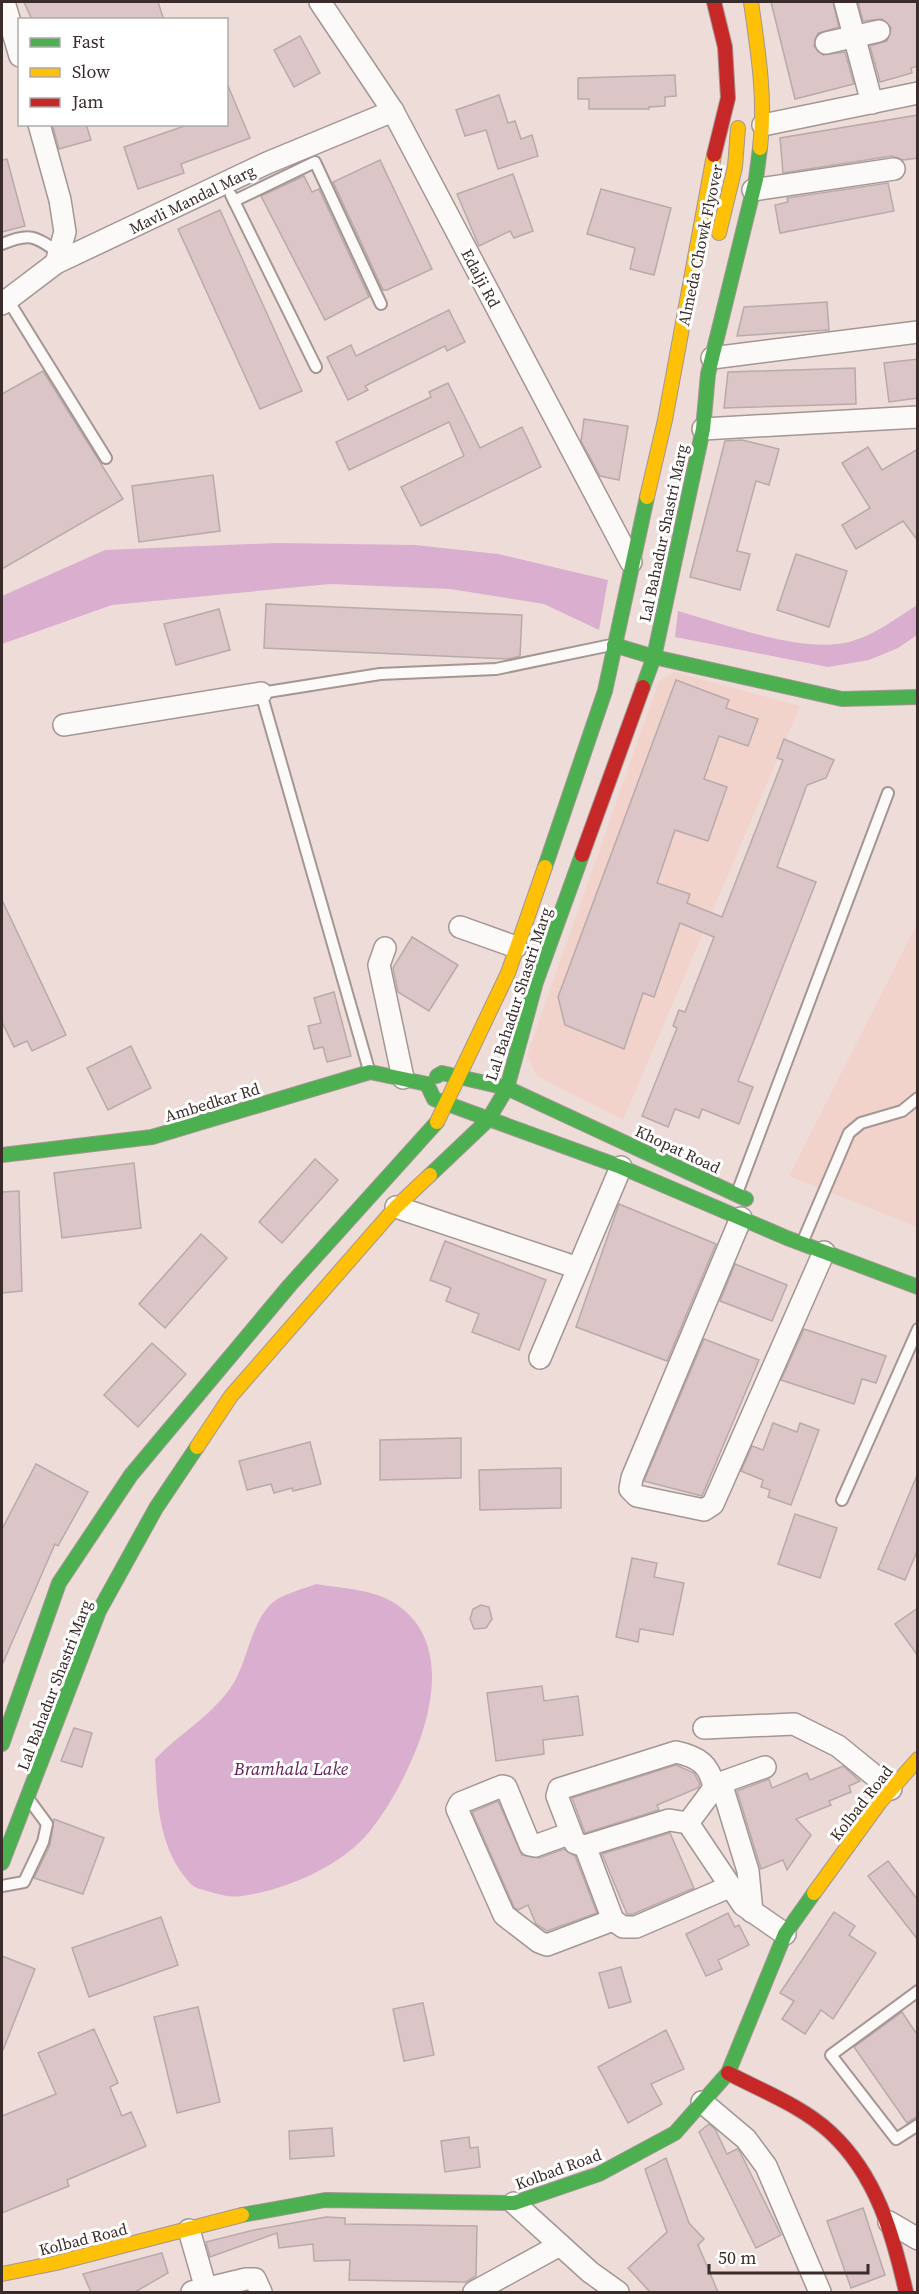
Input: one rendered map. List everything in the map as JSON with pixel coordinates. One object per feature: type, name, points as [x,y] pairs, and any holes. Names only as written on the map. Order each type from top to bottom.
[{"type":"main road","name":"Lal Bahadur Shastri Marg","points":[[2,1744],[59,1583],[130,1475],[290,1285],[442,1117],[508,973],[605,691],[631,562],[665,420],[708,175],[728,98],[725,47],[714,2]]},
{"type":"main road","name":"Lal Bahadur Shastri Marg","points":[[2,1863],[99,1611],[166,1491],[231,1396],[396,1207],[488,1120],[507,1088],[536,982],[654,657],[703,429],[712,358],[753,190],[764,125],[762,80],[751,2]]},
{"type":"main road","name":"Almeda Chowk Flyover","points":[[717,243],[735,167],[740,96],[739,49]]},
{"type":"main road","points":[[665,420],[688,392],[703,429]]},
{"type":"main road","points":[[614,645],[654,657],[842,699],[918,697]]},
{"type":"main road","name":"Ambedkar Rd","points":[[2,1155],[152,1137],[370,1072],[427,1084]]},
{"type":"main road","name":"Khopat Road","points":[[427,1084],[442,1073],[507,1088],[756,1203]]},
{"type":"main road","points":[[427,1084],[434,1099],[448,1105],[621,1167],[802,1244],[918,1287]]},
{"type":"main road","points":[[795,1219],[815,1227]]},
{"type":"main road","points":[[130,1475],[132,1507],[166,1491]]},
{"type":"main road","name":"Kolbad Road","points":[[2,2274],[189,2230],[250,2213],[325,2200],[514,2203],[599,2174],[675,2133],[728,2073],[785,1934],[891,1789],[918,1759]]},
{"type":"main road","points":[[728,2073],[831,2132],[862,2169],[889,2222],[902,2291]]},
{"type":"street","points":[[4,2],[18,49]]},
{"type":"street","name":"Edalji Rd","points":[[320,2],[393,111],[631,562]]},
{"type":"street","points":[[845,2],[872,103]]},
{"type":"street","points":[[826,44],[879,31]]},
{"type":"street","points":[[764,125],[918,93]]},
{"type":"street","name":"Mavli Mandal Marg","points":[[5,302],[58,258],[229,193],[267,163],[393,111]]},
{"type":"street","points":[[40,126],[60,200],[65,232],[58,258]]},
{"type":"street","points":[[753,190],[894,169]]},
{"type":"street","points":[[712,358],[918,332]]},
{"type":"street","points":[[703,429],[918,417]]},
{"type":"street","points":[[64,725],[261,693]]},
{"type":"street","points":[[460,927],[516,947]]},
{"type":"street","points":[[385,948],[379,965],[403,1078]]},
{"type":"street","points":[[540,1358],[621,1167]]},
{"type":"street","points":[[396,1207],[578,1268]]},
{"type":"street","points":[[735,1216],[632,1478],[630,1489],[637,1496],[704,1510],[713,1504],[824,1252]]},
{"type":"street","points":[[704,1728],[794,1724],[838,1746],[891,1789]]},
{"type":"street","points":[[688,1822],[714,1788],[711,1772],[705,1763],[691,1755],[676,1752],[559,1789],[557,1796],[613,1920],[623,1927],[636,1927],[729,1887]]},
{"type":"street","points":[[752,1912],[748,1871],[722,1786],[723,1782],[765,1767]]},
{"type":"street","points":[[613,1920],[547,1945],[539,1942],[504,1915],[457,1809],[460,1803],[502,1786],[506,1787],[530,1845],[535,1846],[578,1840],[669,1820],[688,1822]]},
{"type":"street","points":[[688,1822],[729,1887],[752,1912],[785,1934]]},
{"type":"street","points":[[702,2102],[746,2139],[766,2166],[820,2292]]},
{"type":"street","points":[[514,2203],[560,2245],[618,2292]]},
{"type":"street","points":[[889,2222],[918,2240]]},
{"type":"street","points":[[189,2230],[199,2291],[246,2279],[255,2279],[261,2292]]},
{"type":"street","points":[[474,2292],[560,2245]]},
{"type":"lane","points":[[316,367],[229,193],[315,162],[381,304]]},
{"type":"lane","points":[[2,244],[28,235],[37,238],[58,258]]},
{"type":"lane","points":[[5,302],[106,458]]},
{"type":"lane","points":[[370,1072],[261,693],[380,674],[496,669],[614,645]]},
{"type":"lane","points":[[735,1216],[736,1195],[888,793]]},
{"type":"lane","points":[[802,1244],[815,1227],[849,1133],[861,1123],[902,1111],[918,1098]]},
{"type":"lane","points":[[842,1500],[918,1329]]},
{"type":"lane","points":[[2,1886],[24,1882],[43,1842],[47,1824],[27,1799]]},
{"type":"lane","points":[[918,1991],[831,2055],[896,2139],[918,2125]]},
{"type":"shaded area","points":[[674,672],[800,706],[623,1120],[537,1076],[527,1055],[659,681]]},
{"type":"shaded area","points":[[917,924],[917,1227],[789,1176]]},
{"type":"water","points":[[277,543],[415,545],[498,554],[608,580],[599,630],[544,604],[450,589],[330,584],[112,605],[2,644],[2,596],[105,550]]},
{"type":"water","points":[[917,605],[917,635],[898,648],[869,660],[828,667],[675,637],[678,611],[783,640],[805,644],[844,643],[873,632]]},
{"type":"water","name":"Bramhala Lake","points":[[316,1584],[364,1591],[383,1597],[415,1622],[428,1649],[432,1680],[428,1713],[418,1746],[387,1807],[370,1831],[358,1844],[329,1865],[294,1882],[242,1896],[224,1895],[198,1888],[192,1885],[180,1870],[166,1841],[159,1809],[155,1759],[226,1694],[239,1673],[262,1615],[270,1605],[285,1595]]},
{"type":"building","points":[[24,2],[158,2],[163,18],[31,18]]},
{"type":"building","points":[[771,2],[833,2],[839,27],[818,33],[814,46],[823,55],[845,52],[854,84],[795,99]]},
{"type":"building","points":[[858,2],[918,2],[918,66],[911,68],[912,73],[880,82],[870,46],[887,41],[891,28],[882,19],[863,21]]},
{"type":"building","points":[[300,36],[320,73],[294,87],[274,50]]},
{"type":"building","points":[[675,75],[676,96],[665,97],[665,106],[649,107],[649,109],[589,109],[589,99],[578,99],[578,78]]},
{"type":"building","points":[[228,86],[250,138],[181,164],[184,173],[138,189],[124,147],[184,126],[228,126]]},
{"type":"building","points":[[499,95],[508,123],[515,121],[521,139],[532,135],[538,156],[498,169],[486,130],[465,136],[456,110]]},
{"type":"building","points":[[918,115],[918,158],[903,160],[892,156],[783,173],[780,138]]},
{"type":"building","points":[[53,126],[87,126],[91,140],[59,149]]},
{"type":"building","points":[[7,159],[25,226],[2,232],[2,160]]},
{"type":"building","points":[[380,160],[432,269],[387,290],[383,290],[333,182]]},
{"type":"building","points":[[513,174],[533,231],[514,238],[510,231],[479,246],[457,194]]},
{"type":"building","points":[[304,176],[312,192],[319,189],[369,297],[325,320],[261,196]]},
{"type":"building","points":[[888,183],[894,211],[780,233],[775,205],[788,202],[787,198]]},
{"type":"building","points":[[601,189],[671,208],[654,275],[630,269],[635,248],[587,234]]},
{"type":"building","points":[[220,210],[302,391],[260,409],[178,229]]},
{"type":"building","points":[[827,302],[829,330],[737,336],[744,307]]},
{"type":"building","points":[[449,310],[465,342],[447,351],[445,346],[365,386],[368,390],[348,400],[327,357],[351,345],[356,356]]},
{"type":"building","points":[[918,359],[918,398],[889,402],[884,363]]},
{"type":"building","points":[[855,368],[856,404],[724,408],[728,372]]},
{"type":"building","points":[[43,371],[123,499],[2,569],[2,394]]},
{"type":"building","points":[[448,383],[480,448],[522,427],[541,467],[421,526],[401,487],[464,456],[449,422],[349,470],[336,442],[431,397],[429,392]]},
{"type":"building","points":[[584,419],[628,426],[619,480],[600,476],[581,441]]},
{"type":"building","points":[[742,440],[779,449],[769,485],[756,481],[737,551],[750,554],[740,590],[690,577],[725,441]]},
{"type":"building","points":[[868,447],[882,470],[918,449],[918,541],[903,521],[856,549],[842,525],[870,508],[842,463]]},
{"type":"building","points":[[213,475],[220,531],[139,542],[132,486]]},
{"type":"building","points":[[796,554],[847,571],[829,627],[777,610]]},
{"type":"building","points":[[266,604],[522,615],[520,656],[508,659],[264,648]]},
{"type":"building","points":[[219,609],[230,650],[176,665],[164,624]]},
{"type":"building","points":[[676,680],[729,700],[726,708],[758,719],[748,746],[719,736],[704,779],[727,787],[708,841],[675,830],[657,883],[690,894],[687,903],[722,917],[783,760],[777,758],[784,739],[834,760],[826,778],[807,785],[777,867],[816,882],[738,1081],[753,1087],[739,1124],[702,1109],[699,1118],[675,1109],[668,1127],[642,1116],[677,1028],[673,1026],[679,1010],[685,1012],[714,937],[680,923],[654,997],[643,993],[624,1049],[565,1025],[558,997]]},
{"type":"building","points":[[2,900],[66,1035],[32,1051],[27,1041],[14,1047],[2,1022]]},
{"type":"building","points":[[412,937],[458,965],[429,1011],[398,992],[393,968]]},
{"type":"building","points":[[334,992],[351,1056],[327,1062],[323,1047],[314,1049],[308,1026],[321,1023],[314,998]]},
{"type":"building","points":[[131,1046],[151,1088],[108,1110],[87,1068]]},
{"type":"building","points":[[315,1159],[338,1180],[282,1243],[259,1222]]},
{"type":"building","points":[[134,1163],[141,1228],[62,1238],[54,1173]]},
{"type":"building","points":[[19,1191],[22,1291],[2,1293],[2,1192]]},
{"type":"building","points":[[619,1204],[716,1244],[667,1361],[576,1327]]},
{"type":"building","points":[[201,1234],[227,1258],[165,1328],[139,1304]]},
{"type":"building","points":[[445,1241],[546,1280],[519,1350],[472,1332],[479,1314],[446,1301],[451,1288],[430,1280]]},
{"type":"building","points":[[735,1264],[787,1285],[772,1321],[720,1301]]},
{"type":"building","points":[[804,1329],[886,1356],[876,1383],[862,1379],[854,1404],[781,1380]]},
{"type":"building","points":[[704,1339],[759,1360],[702,1496],[644,1481]]},
{"type":"building","points":[[152,1343],[186,1374],[138,1427],[104,1395]]},
{"type":"building","points":[[773,1423],[797,1432],[800,1423],[819,1430],[791,1505],[768,1497],[770,1490],[761,1487],[763,1480],[741,1471],[752,1446],[763,1450]]},
{"type":"building","points":[[461,1438],[461,1478],[380,1480],[380,1440]]},
{"type":"building","points":[[310,1442],[321,1484],[274,1493],[271,1484],[247,1490],[239,1461]]},
{"type":"building","points":[[36,1464],[88,1492],[58,1546],[55,1544],[2,1665],[2,1529]]},
{"type":"building","points":[[561,1468],[561,1508],[480,1510],[479,1470]]},
{"type":"building","points":[[918,1473],[918,1549],[905,1580],[878,1569]]},
{"type":"building","points":[[795,1514],[837,1528],[820,1578],[778,1564]]},
{"type":"building","points":[[632,1558],[657,1563],[654,1577],[684,1583],[673,1635],[640,1629],[638,1642],[616,1637]]},
{"type":"building","points":[[481,1605],[489,1607],[492,1619],[486,1628],[474,1629],[470,1619],[473,1609]]},
{"type":"building","points":[[918,1608],[918,1656],[895,1624]]},
{"type":"building","points":[[542,1686],[544,1701],[578,1696],[583,1735],[543,1740],[544,1754],[496,1761],[487,1693]]},
{"type":"building","points":[[74,1728],[92,1733],[82,1767],[61,1761]]},
{"type":"building","points":[[676,1765],[694,1773],[700,1784],[698,1788],[657,1805],[659,1810],[585,1833],[572,1798]]},
{"type":"building","points":[[843,1766],[860,1781],[849,1786],[851,1792],[829,1801],[831,1805],[796,1819],[811,1835],[787,1870],[783,1860],[761,1869],[737,1791],[769,1779],[772,1788],[807,1773],[810,1780]]},
{"type":"building","points":[[498,1801],[522,1855],[539,1858],[564,1849],[575,1856],[597,1913],[547,1931],[536,1924],[528,1905],[518,1910],[514,1907],[472,1812]]},
{"type":"building","points":[[54,1819],[104,1838],[83,1894],[34,1878],[50,1845]]},
{"type":"building","points":[[670,1833],[694,1888],[633,1914],[627,1914],[602,1854]]},
{"type":"building","points":[[888,1861],[918,1900],[918,1940],[868,1876]]},
{"type":"building","points":[[834,1912],[855,1926],[849,1935],[876,1953],[833,2019],[821,2010],[805,2034],[782,2019],[794,2001],[780,1993]]},
{"type":"building","points":[[728,1913],[735,1927],[739,1925],[749,1945],[718,1960],[722,1969],[706,1976],[686,1934]]},
{"type":"building","points":[[161,1917],[178,1965],[89,1997],[72,1948]]},
{"type":"building","points":[[2,1956],[35,1969],[3,2050],[2,2050]]},
{"type":"building","points":[[621,1967],[631,2002],[609,2008],[599,1973]]},
{"type":"building","points":[[423,2003],[434,2055],[404,2061],[393,2009]]},
{"type":"building","points":[[198,2007],[220,2102],[177,2113],[154,2017]]},
{"type":"building","points":[[902,2012],[918,2036],[918,2116],[907,2123],[854,2047]]},
{"type":"building","points":[[94,2029],[118,2083],[110,2087],[122,2116],[131,2112],[146,2146],[67,2180],[69,2186],[2,2213],[2,2116],[56,2094],[38,2053]]},
{"type":"building","points":[[666,2030],[684,2069],[651,2084],[662,2104],[628,2123],[598,2067]]},
{"type":"building","points":[[709,2124],[715,2129],[727,2154],[737,2149],[740,2152],[781,2235],[756,2248],[699,2132]]},
{"type":"building","points":[[332,2128],[334,2156],[290,2159],[289,2131]]},
{"type":"building","points":[[469,2137],[470,2148],[478,2147],[480,2167],[445,2172],[441,2141]]},
{"type":"building","points":[[666,2158],[689,2223],[704,2239],[698,2245],[718,2292],[650,2292],[628,2268],[667,2232],[645,2169]]},
{"type":"building","points":[[863,2208],[885,2275],[851,2288],[827,2221]]},
{"type":"building","points":[[326,2217],[345,2218],[345,2224],[477,2226],[476,2276],[466,2282],[349,2280],[350,2260],[314,2261],[313,2244],[279,2248],[277,2233],[210,2257],[206,2242],[254,2230]]},
{"type":"building","points":[[162,2253],[168,2273],[135,2292],[91,2292],[83,2274]]},
{"type":"traffic: fast","points":[[643,687],[654,657],[703,429],[708,374],[756,179],[760,148]]},
{"type":"traffic: fast","points":[[545,867],[605,691],[647,497]]},
{"type":"traffic: fast","points":[[614,645],[654,657],[842,699],[918,697]]},
{"type":"traffic: fast","points":[[430,1175],[488,1120],[507,1088],[536,982],[582,855]]},
{"type":"traffic: fast","points":[[2,1155],[152,1137],[370,1072],[427,1084]]},
{"type":"traffic: fast","points":[[437,1076],[442,1073],[507,1088],[746,1199]]},
{"type":"traffic: fast","points":[[427,1084],[434,1099],[621,1167],[787,1238],[918,1287]]},
{"type":"traffic: fast","points":[[2,1744],[59,1583],[131,1475],[290,1285],[437,1122]]},
{"type":"traffic: fast","points":[[2,1863],[99,1611],[156,1508],[197,1447]]},
{"type":"traffic: fast","points":[[242,2215],[325,2200],[514,2203],[599,2174],[675,2133],[728,2073],[785,1934],[814,1893]]},
{"type":"traffic: slow","points":[[751,2],[762,93],[760,148]]},
{"type":"traffic: slow","points":[[719,233],[735,167],[738,128]]},
{"type":"traffic: slow","points":[[647,497],[665,420],[714,155]]},
{"type":"traffic: slow","points":[[437,1122],[508,973],[545,867]]},
{"type":"traffic: slow","points":[[197,1447],[231,1396],[396,1207],[430,1175]]},
{"type":"traffic: slow","points":[[814,1893],[880,1802],[918,1759]]},
{"type":"traffic: slow","points":[[2,2274],[56,2263],[242,2215]]},
{"type":"traffic: jam","points":[[714,2],[725,47],[728,98],[714,155]]},
{"type":"traffic: jam","points":[[582,855],[643,687]]},
{"type":"traffic: jam","points":[[728,2073],[820,2123],[847,2150],[860,2167],[880,2206],[895,2249],[906,2292]]}]
